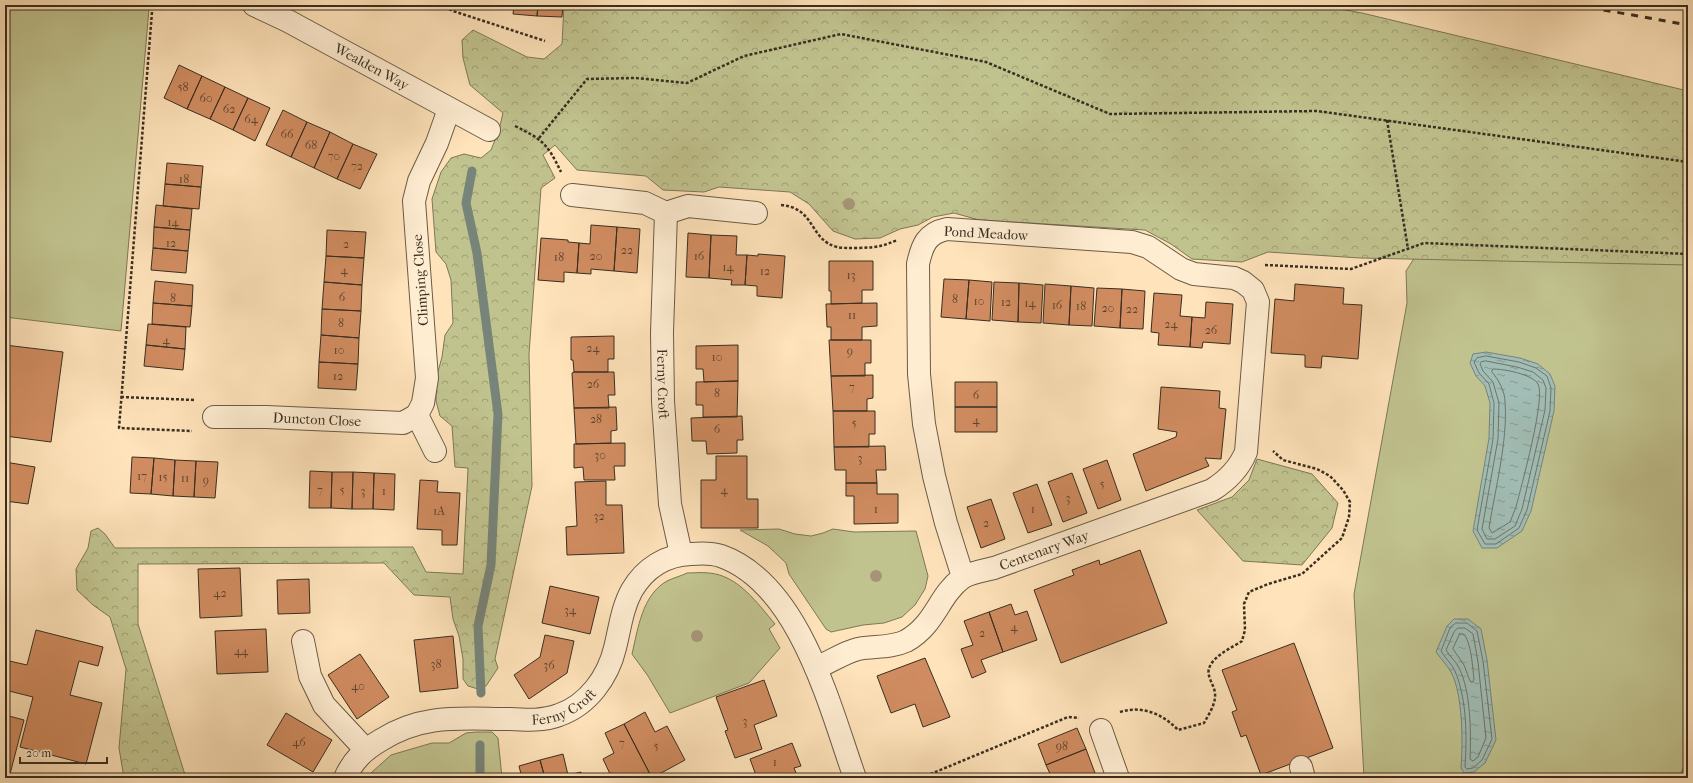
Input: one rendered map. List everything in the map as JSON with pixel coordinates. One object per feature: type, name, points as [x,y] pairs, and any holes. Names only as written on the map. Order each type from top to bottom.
[{"type":"street","name":"Wealden Way","points":[[254,5],[288,21],[449,109],[499,127]]},
{"type":"street","name":"Climping Close","points":[[417,415],[423,403],[428,378],[414,201],[419,181],[437,144],[449,109]]},
{"type":"street","points":[[572,195],[645,203],[666,213],[688,206],[756,213]]},
{"type":"street","name":"Ferny Croft","points":[[666,213],[662,333],[664,408],[670,504],[681,554]]},
{"type":"street","name":"Pond Meadow","points":[[963,577],[942,510],[934,476],[924,424],[919,374],[918,264],[920,252],[935,232],[947,230],[1132,242],[1148,247],[1181,269],[1194,274],[1234,278],[1243,282]]},
{"type":"street","points":[[1243,282],[1253,290],[1258,302],[1249,420]]},
{"type":"street","name":"Duncton Close","points":[[214,417],[266,417],[403,422],[417,415]]},
{"type":"street","points":[[417,415],[435,451]]},
{"type":"street","name":"Centenary Way","points":[[963,577],[994,568],[1212,490],[1233,474],[1242,464],[1246,452],[1249,420]]},
{"type":"street","name":"Ferny Croft","points":[[345,778],[350,766],[365,749],[394,731],[424,721],[456,718],[532,720],[559,715],[585,700],[605,677],[615,649],[621,616],[632,590],[646,571],[663,560],[681,554],[701,553],[720,555],[739,565],[758,579],[776,598],[791,618],[806,644],[816,668],[855,778]]},
{"type":"street","points":[[816,668],[857,650],[887,646],[904,641],[921,630],[935,614],[947,594],[963,577]]},
{"type":"street","points":[[303,642],[310,676],[324,704],[365,749]]},
{"type":"street","points":[[1101,730],[1118,778]]},
{"type":"path","points":[[440,5],[453,11],[545,41]]},
{"type":"path","points":[[120,397],[213,400],[214,417],[212,432],[119,428],[120,397],[152,12]]},
{"type":"path","points":[[539,138],[587,79],[635,78],[687,83],[744,56],[841,34],[986,62],[1110,114],[1317,111],[1688,162]]},
{"type":"path","points":[[1388,120],[1408,249]]},
{"type":"path","points":[[499,127],[539,138],[551,151],[572,195]]},
{"type":"path","points":[[756,213],[774,205],[792,206],[804,214],[822,239],[837,247],[880,246],[902,240],[926,242]]},
{"type":"path","points":[[1243,282],[1258,265],[1352,269],[1424,243],[1688,254]]},
{"type":"path","points":[[1118,713],[1139,710],[1154,713],[1168,720],[1178,730],[1204,723],[1212,709],[1215,694],[1208,673],[1210,666],[1217,658],[1242,641],[1245,630],[1244,604],[1249,592],[1268,584],[1302,574],[1342,538],[1349,517],[1350,502],[1343,490],[1330,476],[1317,469],[1283,460],[1273,452],[1262,433],[1249,420]]},
{"type":"path","points":[[921,778],[1068,717],[1082,718]]},
{"type":"green space","points":[[57,5],[146,5],[149,9],[121,331],[5,317],[5,10]]},
{"type":"green space","points":[[564,5],[1318,5],[1362,13],[1688,91],[1688,265],[1360,258],[1268,252],[1242,262],[1192,259],[1171,244],[1145,230],[979,220],[954,213],[933,217],[918,225],[900,229],[880,238],[855,239],[833,231],[809,204],[790,192],[719,187],[704,192],[663,190],[646,176],[577,170],[555,145],[543,155],[555,178],[541,188],[529,354],[532,486],[495,659],[498,668],[486,686],[478,689],[468,686],[463,679],[463,659],[459,636],[453,619],[450,597],[414,595],[384,563],[138,564],[138,624],[186,778],[124,778],[119,748],[126,669],[110,617],[93,605],[77,590],[76,569],[88,548],[91,531],[98,528],[105,534],[115,548],[413,547],[426,572],[463,574],[468,468],[455,467],[452,426],[440,416],[436,401],[436,379],[442,357],[445,335],[453,323],[451,280],[446,264],[436,252],[432,199],[441,172],[451,158],[464,154],[481,158],[491,150],[499,130],[503,113],[470,85],[463,58],[462,40],[473,30],[527,57],[544,59],[562,44]]},
{"type":"green space","points":[[1424,243],[1688,254],[1688,757],[1679,778],[1364,778],[1354,594],[1407,303],[1406,271]]},
{"type":"green space","points":[[1257,459],[1312,474],[1338,503],[1332,528],[1302,565],[1243,561],[1197,510],[1232,497],[1249,480]]},
{"type":"green space","points":[[779,529],[795,534],[811,536],[833,529],[854,532],[916,531],[928,576],[925,589],[915,605],[902,617],[884,623],[863,625],[831,632],[826,629],[789,574],[786,563],[768,546],[740,530]]},
{"type":"green space","points":[[687,573],[719,575],[738,585],[754,600],[775,624],[769,629],[780,648],[749,683],[670,713],[648,676],[632,654],[642,613],[652,595],[667,581]]},
{"type":"green space","points":[[492,732],[498,738],[502,778],[369,778],[371,773],[391,755],[432,743],[449,743],[466,733]]},
{"type":"green space","points":[[1688,757],[1688,778],[1679,778]]},
{"type":"water","points":[[1486,352],[1520,358],[1538,364],[1550,374],[1555,386],[1554,411],[1531,511],[1522,531],[1497,548],[1482,548],[1473,531],[1489,438],[1490,403],[1485,386],[1476,376],[1470,363],[1473,354]]},
{"type":"water","points":[[1454,619],[1468,619],[1481,629],[1487,660],[1496,740],[1485,763],[1474,772],[1464,773],[1461,768],[1462,732],[1458,693],[1451,672],[1436,652],[1447,626]]},
{"type":"building","points":[[493,5],[514,5],[514,7]]},
{"type":"building","points":[[514,5],[538,5],[537,16],[513,14]]},
{"type":"building","points":[[538,5],[563,5],[562,17],[537,16]]},
{"type":"building","points":[[179,65],[202,76],[187,109],[164,98]]},
{"type":"building","points":[[202,76],[225,87],[210,119],[187,109]]},
{"type":"building","points":[[225,87],[248,98],[233,130],[210,119]]},
{"type":"building","points":[[248,98],[270,108],[255,141],[233,130]]},
{"type":"building","points":[[283,110],[307,122],[291,157],[266,145]]},
{"type":"building","points":[[307,122],[330,132],[314,168],[291,157]]},
{"type":"building","points":[[330,132],[353,144],[337,179],[314,168]]},
{"type":"building","points":[[353,144],[377,154],[360,189],[337,179]]},
{"type":"building","points":[[167,163],[203,166],[201,187],[165,184]]},
{"type":"building","points":[[165,184],[201,187],[199,209],[163,206]]},
{"type":"building","points":[[156,205],[192,209],[190,230],[154,227]]},
{"type":"building","points":[[591,225],[617,227],[614,271],[591,269],[591,274],[577,273],[579,243],[590,244]]},
{"type":"building","points":[[154,227],[190,230],[188,251],[153,248]]},
{"type":"building","points":[[617,227],[640,229],[637,273],[614,271]]},
{"type":"building","points":[[327,230],[366,232],[364,258],[326,256]]},
{"type":"building","points":[[688,233],[711,235],[709,278],[686,277]]},
{"type":"building","points":[[711,235],[737,236],[736,255],[747,255],[745,285],[731,285],[732,280],[709,278]]},
{"type":"building","points":[[541,238],[568,240],[568,242],[579,243],[577,273],[564,272],[564,282],[538,280]]},
{"type":"building","points":[[153,248],[188,251],[186,273],[151,270]]},
{"type":"building","points":[[758,254],[785,256],[782,298],[757,296],[757,286],[745,285],[747,255],[758,256]]},
{"type":"building","points":[[326,256],[364,258],[362,285],[324,282]]},
{"type":"building","points":[[829,261],[873,261],[873,290],[862,290],[862,303],[831,304],[831,291],[829,291]]},
{"type":"building","points":[[944,279],[969,280],[966,319],[941,317]]},
{"type":"building","points":[[969,280],[992,282],[990,321],[966,319]]},
{"type":"building","points":[[155,281],[193,285],[192,306],[153,303]]},
{"type":"building","points":[[324,282],[362,285],[361,311],[322,309]]},
{"type":"building","points":[[994,282],[1019,283],[1018,322],[992,320]]},
{"type":"building","points":[[1019,283],[1043,285],[1041,323],[1018,322]]},
{"type":"building","points":[[1045,284],[1071,286],[1069,325],[1043,323]]},
{"type":"building","points":[[1295,284],[1344,288],[1343,304],[1362,305],[1358,359],[1322,356],[1321,368],[1305,367],[1305,355],[1271,353],[1275,299],[1294,301]]},
{"type":"building","points":[[1071,286],[1094,288],[1092,326],[1069,325]]},
{"type":"building","points":[[1097,288],[1122,289],[1120,328],[1094,326]]},
{"type":"building","points":[[1122,289],[1145,291],[1143,329],[1120,328]]},
{"type":"building","points":[[1154,293],[1182,295],[1180,316],[1192,317],[1190,347],[1158,345],[1159,333],[1151,332]]},
{"type":"building","points":[[1206,302],[1233,304],[1230,344],[1203,342],[1202,348],[1190,347],[1192,317],[1205,318]]},
{"type":"building","points":[[153,303],[192,306],[190,327],[152,324]]},
{"type":"building","points":[[877,303],[877,326],[862,327],[862,340],[831,340],[831,327],[827,327],[826,304]]},
{"type":"building","points":[[322,309],[361,311],[359,338],[321,335]]},
{"type":"building","points":[[148,324],[186,327],[185,349],[146,345]]},
{"type":"building","points":[[321,335],[359,338],[358,364],[319,362]]},
{"type":"building","points":[[614,336],[614,359],[608,359],[608,372],[574,372],[573,360],[571,360],[571,337]]},
{"type":"building","points":[[829,340],[871,340],[871,363],[865,363],[865,376],[831,376]]},
{"type":"building","points":[[5,345],[63,352],[51,442],[5,436]]},
{"type":"building","points":[[146,345],[185,349],[183,370],[144,366]]},
{"type":"building","points":[[738,345],[738,381],[704,382],[703,369],[696,369],[696,346]]},
{"type":"building","points":[[319,362],[358,364],[356,390],[318,388]]},
{"type":"building","points":[[614,372],[615,395],[608,395],[609,408],[574,408],[572,373]]},
{"type":"building","points":[[873,375],[873,398],[867,399],[867,411],[833,411],[831,376]]},
{"type":"building","points":[[738,381],[737,417],[703,417],[703,405],[696,405],[696,382]]},
{"type":"building","points":[[955,382],[997,382],[997,407],[955,407]]},
{"type":"building","points":[[1161,387],[1220,391],[1219,408],[1226,409],[1221,459],[1205,458],[1209,466],[1146,491],[1133,454],[1176,437],[1177,432],[1158,429]]},
{"type":"building","points":[[616,407],[617,430],[611,431],[611,443],[576,444],[574,408]]},
{"type":"building","points":[[955,407],[997,407],[997,432],[955,432]]},
{"type":"building","points":[[833,411],[875,411],[875,434],[869,434],[869,447],[834,447]]},
{"type":"building","points":[[742,416],[743,440],[737,440],[737,453],[707,454],[706,441],[692,441],[691,418]]},
{"type":"building","points":[[625,443],[625,466],[614,466],[615,480],[584,480],[583,467],[574,468],[574,444]]},
{"type":"building","points":[[885,446],[886,470],[876,470],[877,483],[846,483],[846,470],[835,470],[834,447]]},
{"type":"building","points":[[716,456],[747,456],[747,499],[758,499],[758,528],[701,528],[701,480],[716,480]]},
{"type":"building","points":[[132,457],[154,458],[151,494],[130,493]]},
{"type":"building","points":[[154,458],[175,460],[173,496],[151,494]]},
{"type":"building","points":[[175,460],[196,461],[194,497],[173,496]]},
{"type":"building","points":[[1107,460],[1121,500],[1098,509],[1083,469]]},
{"type":"building","points":[[196,461],[218,462],[215,498],[194,497]]},
{"type":"building","points":[[5,462],[35,467],[28,504],[5,501]]},
{"type":"building","points":[[310,471],[332,472],[331,508],[309,508]]},
{"type":"building","points":[[332,472],[353,472],[352,509],[331,508]]},
{"type":"building","points":[[353,472],[374,473],[373,509],[352,509]]},
{"type":"building","points":[[374,473],[395,474],[394,510],[373,509]]},
{"type":"building","points":[[1072,473],[1087,513],[1063,522],[1048,482]]},
{"type":"building","points":[[420,480],[438,481],[437,492],[460,493],[457,545],[442,545],[442,530],[417,529]]},
{"type":"building","points":[[606,481],[606,505],[622,505],[624,553],[567,555],[566,527],[577,526],[575,482]]},
{"type":"building","points":[[846,483],[877,483],[877,494],[898,494],[898,523],[854,524],[854,496],[846,496]]},
{"type":"building","points":[[1037,484],[1052,525],[1028,533],[1013,493]]},
{"type":"building","points":[[991,499],[1005,539],[981,548],[967,507]]},
{"type":"building","points":[[1140,550],[1167,623],[1061,663],[1034,590],[1074,575],[1072,570],[1099,560],[1100,565]]},
{"type":"building","points":[[240,568],[242,616],[200,618],[198,569]]},
{"type":"building","points":[[309,579],[310,613],[278,614],[277,580]]},
{"type":"building","points":[[550,586],[599,597],[590,634],[542,623]]},
{"type":"building","points":[[1011,604],[1015,615],[1027,611],[1037,640],[1003,652],[989,612]]},
{"type":"building","points":[[989,612],[1003,652],[981,660],[986,672],[972,678],[961,649],[973,645],[964,621]]},
{"type":"building","points":[[266,629],[268,672],[217,674],[215,631]]},
{"type":"building","points":[[36,630],[103,647],[98,666],[79,661],[70,695],[102,703],[86,764],[20,747],[33,697],[5,690],[5,660],[27,665]]},
{"type":"building","points":[[545,635],[574,641],[567,673],[529,699],[514,675],[540,657]]},
{"type":"building","points":[[453,636],[458,688],[420,692],[414,640]]},
{"type":"building","points":[[1294,643],[1333,748],[1261,775],[1246,735],[1241,737],[1232,712],[1237,710],[1222,670]]},
{"type":"building","points":[[360,654],[389,697],[357,719],[328,675]]},
{"type":"building","points":[[925,658],[950,717],[923,727],[915,704],[891,713],[877,676]]},
{"type":"building","points":[[764,680],[777,716],[754,725],[762,749],[735,758],[725,731],[728,730],[716,697]]},
{"type":"building","points":[[645,712],[655,732],[667,726],[685,760],[652,778],[624,724]]},
{"type":"building","points":[[286,713],[332,740],[313,772],[267,745]]},
{"type":"building","points":[[5,715],[24,720],[9,778],[5,778]]},
{"type":"building","points":[[624,724],[652,778],[612,778],[603,759],[614,753],[605,733]]},
{"type":"building","points":[[1077,728],[1086,749],[1046,765],[1038,744]]},
{"type":"building","points":[[792,743],[801,766],[794,768],[798,778],[757,778],[750,759]]},
{"type":"building","points":[[1086,749],[1095,773],[1082,778],[1052,778],[1046,765]]},
{"type":"building","points":[[563,754],[568,775],[581,772],[583,778],[545,778],[540,760]]},
{"type":"building","points":[[540,760],[545,778],[522,778],[519,766]]},
{"type":"building","points":[[959,773],[961,778],[947,778]]},
{"type":"building","points":[[1097,774],[1098,778],[1087,778]]},
{"type":"waterway","points":[[472,171],[466,203],[477,253],[498,414],[491,565],[478,626],[481,693]]},
{"type":"waterway","points":[[480,745],[480,778]]},
{"type":"railway","points":[[1576,5],[1688,25]]},
{"type":"railway","points":[[1680,5],[1688,6]]}]
